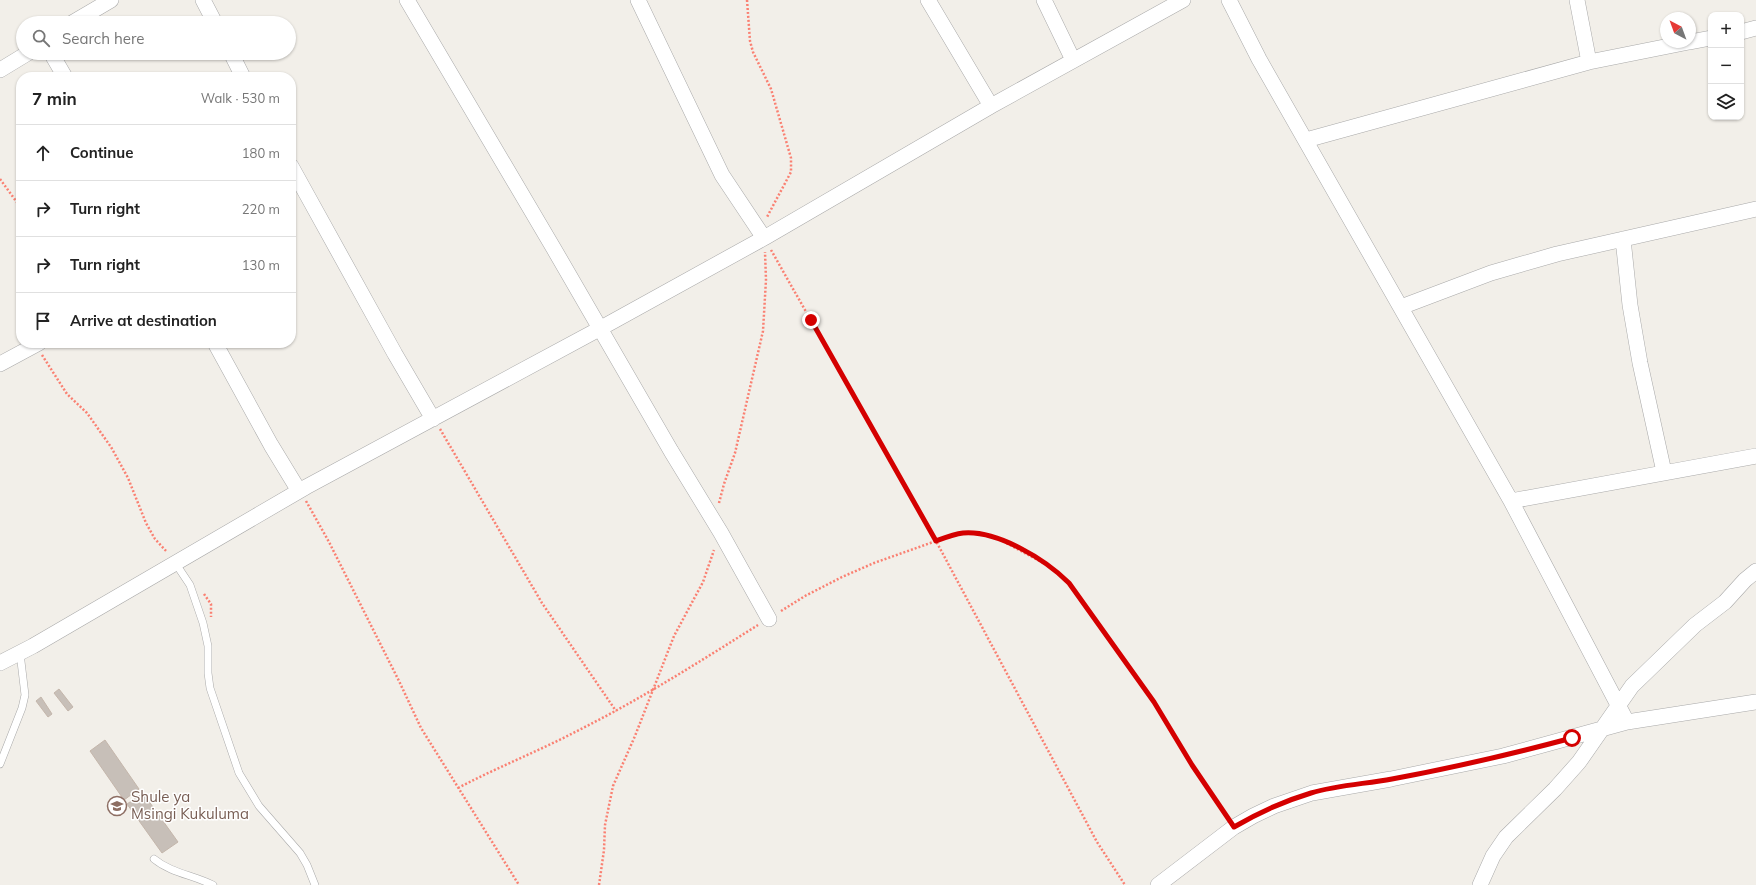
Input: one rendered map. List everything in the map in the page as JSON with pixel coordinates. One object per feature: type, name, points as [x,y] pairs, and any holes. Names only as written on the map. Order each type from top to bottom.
[{"type":"street","points":[[84,16],[111,0]]},
{"type":"street","points":[[203,0],[211,16]]},
{"type":"street","points":[[406,0],[601,328],[671,452],[716,525],[768,618]]},
{"type":"street","points":[[638,0],[722,175],[764,238]]},
{"type":"street","points":[[928,0],[991,106]]},
{"type":"street","points":[[1044,0],[1073,60]]},
{"type":"street","points":[[7,655],[176,564],[299,491],[764,238],[991,106],[1183,0]]},
{"type":"street","points":[[1229,0],[1259,59],[1511,501],[1627,722]]},
{"type":"street","points":[[1577,0],[1589,62]]},
{"type":"street","points":[[1744,31],[1756,28]]},
{"type":"street","points":[[1696,41],[1708,39]]},
{"type":"street","points":[[1306,140],[1589,62],[1660,48]]},
{"type":"street","points":[[0,70],[16,60]]},
{"type":"street","points":[[55,60],[62,72]]},
{"type":"street","points":[[234,60],[240,72]]},
{"type":"street","points":[[296,175],[391,348],[433,419]]},
{"type":"street","points":[[1401,307],[1491,273],[1557,254],[1756,209]]},
{"type":"street","points":[[1623,239],[1630,305],[1639,356],[1664,472]]},
{"type":"street","points":[[0,364],[29,348]]},
{"type":"street","points":[[218,348],[271,445],[299,491]]},
{"type":"street","points":[[1511,501],[1756,456]]},
{"type":"street","points":[[1480,885],[1493,856],[1506,837],[1555,789],[1579,762],[1632,686],[1695,625],[1725,602],[1745,580],[1756,571]]},
{"type":"street","points":[[1158,885],[1234,827],[1267,809],[1312,793],[1391,779],[1503,756],[1627,722],[1756,702]]},
{"type":"lane","points":[[176,564],[190,585],[202,623],[208,646],[208,673],[210,688],[239,773],[260,806],[300,853],[307,865],[315,885]]},
{"type":"lane","points":[[0,764],[22,708],[25,695],[7,655]]},
{"type":"lane","points":[[154,859],[164,867],[213,885]]},
{"type":"path","points":[[716,525],[724,484],[735,453],[763,331],[766,280],[764,238],[767,215],[791,172],[792,165],[771,89],[753,52],[750,41],[746,0]]},
{"type":"path","points":[[0,179],[16,201]]},
{"type":"path","points":[[764,238],[936,541],[1056,769],[1097,842],[1125,885]]},
{"type":"path","points":[[41,348],[60,385],[87,414],[111,447],[128,478],[146,523],[155,538],[176,564]]},
{"type":"path","points":[[433,419],[542,603],[616,711]]},
{"type":"path","points":[[299,491],[329,542],[399,681],[420,728],[519,885]]},
{"type":"path","points":[[458,788],[492,770],[578,731],[616,711],[652,691],[805,596],[842,577],[874,563],[962,533],[979,534],[997,538],[1030,555],[1061,575],[1069,583],[1154,702],[1192,765],[1234,827]]},
{"type":"path","points":[[599,885],[604,850],[605,825],[613,786],[635,736],[674,636],[683,622],[709,568],[715,547]]},
{"type":"building","points":[[59,689],[73,707],[68,711],[54,693]]},
{"type":"building","points":[[41,697],[52,714],[48,717],[36,701]]},
{"type":"building","points":[[105,740],[139,789],[124,800],[90,751]]},
{"type":"building","points":[[143,793],[178,842],[162,853],[127,804]]},
{"type":"place","name":"Shule ya Msingi Kukuluma","points":[[117,806]]},
{"type":"route","points":[[811,320],[936,541],[962,533],[979,534],[997,538],[1025,552],[1057,571],[1069,583],[1154,702],[1192,765],[1234,827],[1274,806],[1312,793],[1343,786],[1391,779],[1503,756],[1572,738]]}]
